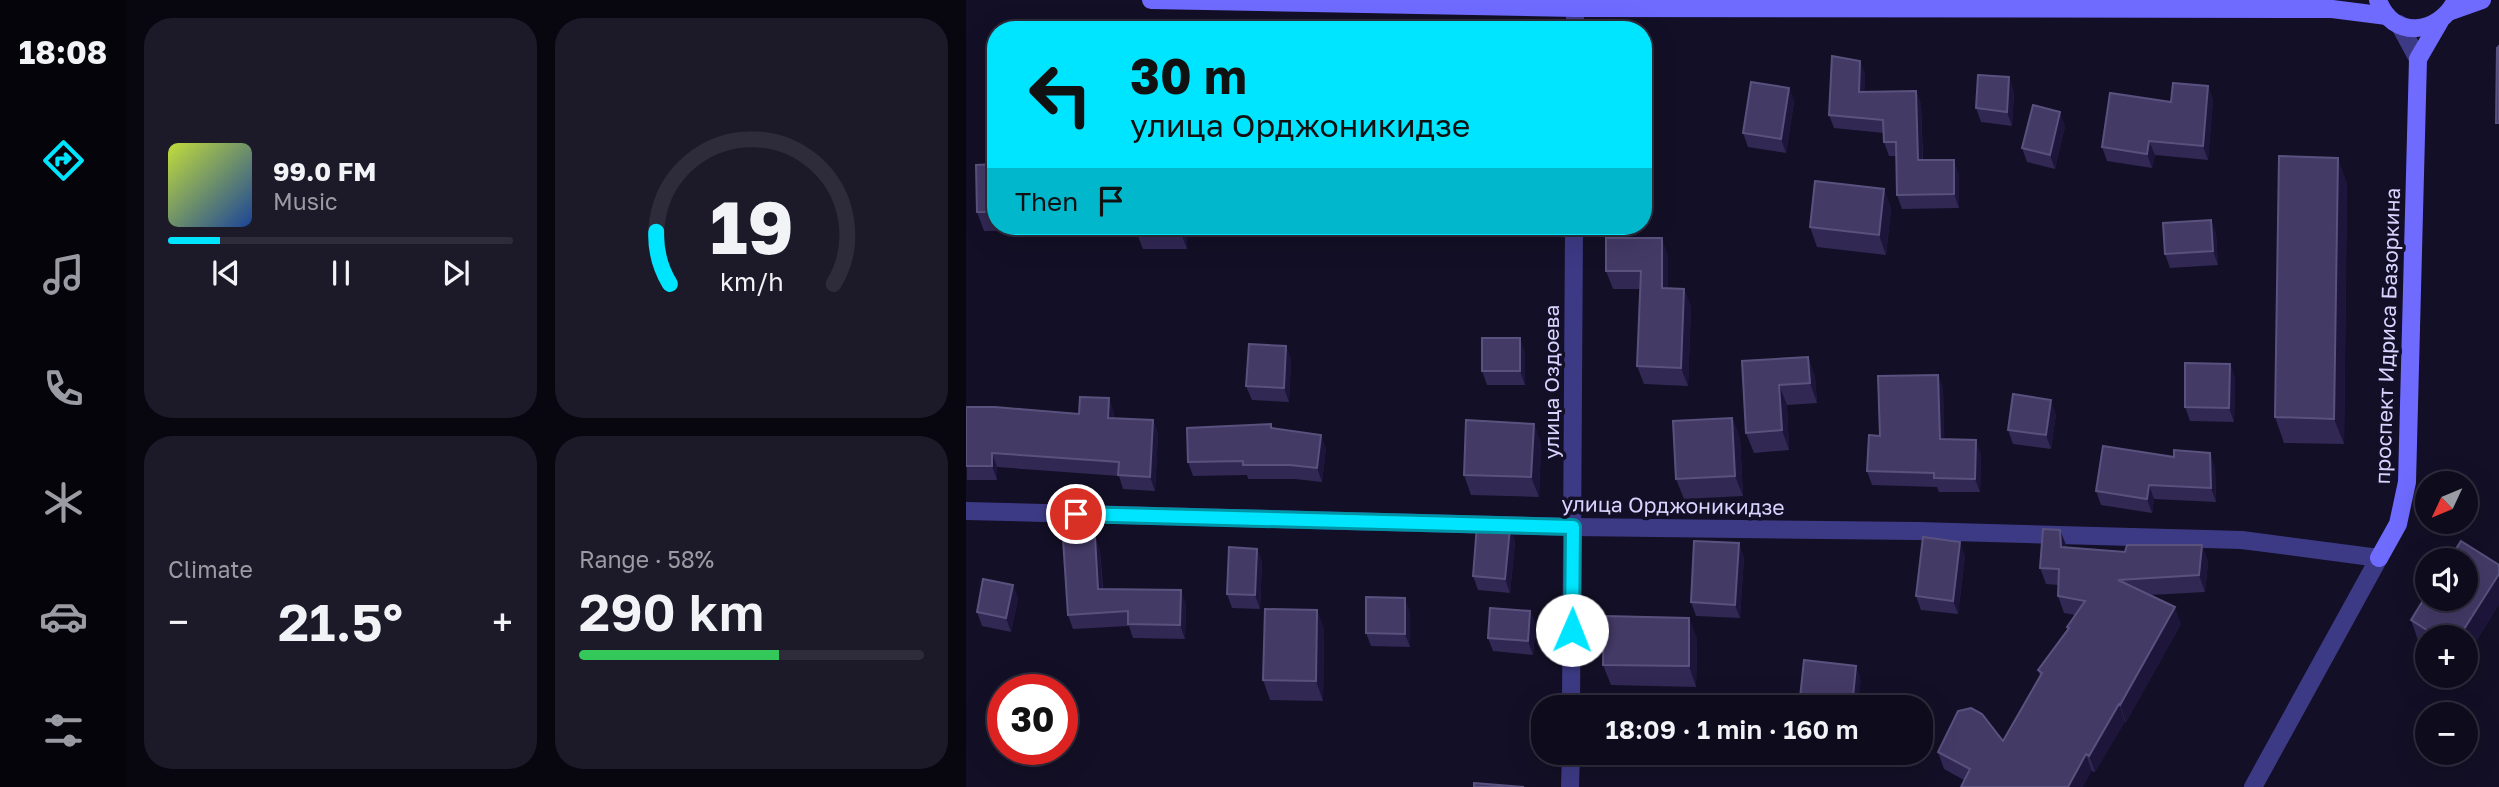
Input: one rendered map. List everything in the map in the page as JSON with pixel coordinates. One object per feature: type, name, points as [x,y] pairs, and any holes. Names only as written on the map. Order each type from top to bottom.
[{"type":"main road","points":[[1150,0],[2332,9],[2393,20],[2413,28],[2427,27],[2449,11],[2482,0]]},
{"type":"main road","points":[[2378,0],[2393,20]]},
{"type":"main road","name":"проспект Идриса Базоркина","points":[[2379,558],[2398,524],[2407,482],[2418,59],[2449,11]]},
{"type":"street","name":"проспект Идриса Базоркина","points":[[2393,20],[2418,59]]},
{"type":"street","name":"улица Оздоева","points":[[1571,695],[1574,235]]},
{"type":"street","name":"улица Орджоникидзе","points":[[966,511],[1573,527],[1918,531],[2242,540],[2379,558]]},
{"type":"street","name":"проспект Идриса Базоркина","points":[[2253,787],[2379,558]]},
{"type":"street","points":[[1570,787],[1571,765]]},
{"type":"building","points":[[2499,46],[2499,123],[2496,123],[2497,48]]},
{"type":"building","points":[[1832,56],[1860,61],[1859,92],[1916,91],[1918,160],[1954,160],[1954,194],[1897,195],[1896,142],[1884,142],[1883,120],[1829,115]]},
{"type":"building","points":[[1978,75],[2009,77],[2007,112],[1976,108]]},
{"type":"building","points":[[1751,82],[1789,88],[1781,139],[1743,133]]},
{"type":"building","points":[[2173,83],[2208,86],[2203,146],[2149,141],[2147,154],[2102,147],[2110,93],[2171,102]]},
{"type":"building","points":[[2033,105],[2060,112],[2050,155],[2022,148]]},
{"type":"building","points":[[2279,156],[2338,158],[2334,419],[2275,417]]},
{"type":"building","points":[[987,164],[987,212],[977,212],[976,165]]},
{"type":"building","points":[[1815,181],[1884,189],[1879,235],[1810,227]]},
{"type":"building","points":[[2211,220],[2213,251],[2165,254],[2163,223]]},
{"type":"building","points":[[1606,238],[1662,238],[1662,288],[1684,289],[1681,368],[1637,366],[1641,271],[1606,271]]},
{"type":"building","points":[[1482,338],[1520,338],[1520,371],[1482,371]]},
{"type":"building","points":[[1249,344],[1286,346],[1284,388],[1246,386]]},
{"type":"building","points":[[1808,357],[1810,383],[1779,385],[1782,430],[1746,433],[1742,361]]},
{"type":"building","points":[[2185,363],[2230,364],[2229,408],[2185,407]]},
{"type":"building","points":[[1938,375],[1940,439],[1976,440],[1975,479],[1934,478],[1934,473],[1867,471],[1869,435],[1880,436],[1878,376]]},
{"type":"building","points":[[2013,394],[2051,400],[2046,435],[2008,430]]},
{"type":"building","points":[[1080,397],[1109,398],[1108,418],[1153,420],[1150,477],[1118,475],[1119,462],[992,453],[992,466],[966,466],[966,407],[1079,414]]},
{"type":"building","points":[[1732,418],[1735,476],[1676,479],[1673,421]]},
{"type":"building","points":[[1466,420],[1534,424],[1531,477],[1464,475]]},
{"type":"building","points":[[1271,424],[1271,428],[1321,435],[1317,468],[1243,465],[1243,461],[1188,462],[1187,428]]},
{"type":"building","points":[[2103,446],[2174,457],[2174,450],[2210,453],[2211,488],[2149,485],[2147,499],[2096,491]]},
{"type":"building","points":[[1477,525],[1510,528],[1505,579],[1473,576]]},
{"type":"building","points":[[2043,529],[2060,530],[2061,547],[2125,552],[2127,545],[2202,545],[2199,575],[2118,580],[2175,607],[2120,705],[2089,756],[2086,754],[2068,787],[1961,787],[1970,769],[1938,752],[1958,711],[1971,708],[1982,714],[2003,741],[2042,673],[2038,670],[2085,601],[2058,596],[2059,569],[2040,568]]},
{"type":"building","points":[[1095,537],[1098,589],[1181,590],[1180,625],[1128,624],[1128,611],[1068,615],[1063,539]]},
{"type":"building","points":[[1923,537],[1960,542],[1953,601],[1916,596]]},
{"type":"building","points":[[1694,541],[1739,543],[1735,605],[1691,602]]},
{"type":"building","points":[[2461,541],[2472,548],[2457,548]]},
{"type":"building","points":[[1229,547],[1257,549],[1255,595],[1227,594]]},
{"type":"building","points":[[2478,552],[2499,565],[2499,574],[2478,607]]},
{"type":"building","points":[[983,579],[1013,585],[1006,618],[977,612]]},
{"type":"building","points":[[1366,597],[1405,598],[1405,634],[1366,633]]},
{"type":"building","points":[[1490,608],[1530,611],[1528,641],[1488,638]]},
{"type":"building","points":[[1265,609],[1317,610],[1316,681],[1263,680]]},
{"type":"building","points":[[2417,611],[2476,611],[2467,625],[2419,625],[2411,620]]},
{"type":"building","points":[[1604,616],[1689,618],[1689,666],[1603,665]]},
{"type":"building","points":[[1804,660],[1856,666],[1853,695],[1800,695]]},
{"type":"building","points":[[1474,783],[1524,787],[1474,787]]},
{"type":"route","points":[[1076,514],[1573,527],[1572,630]]}]
